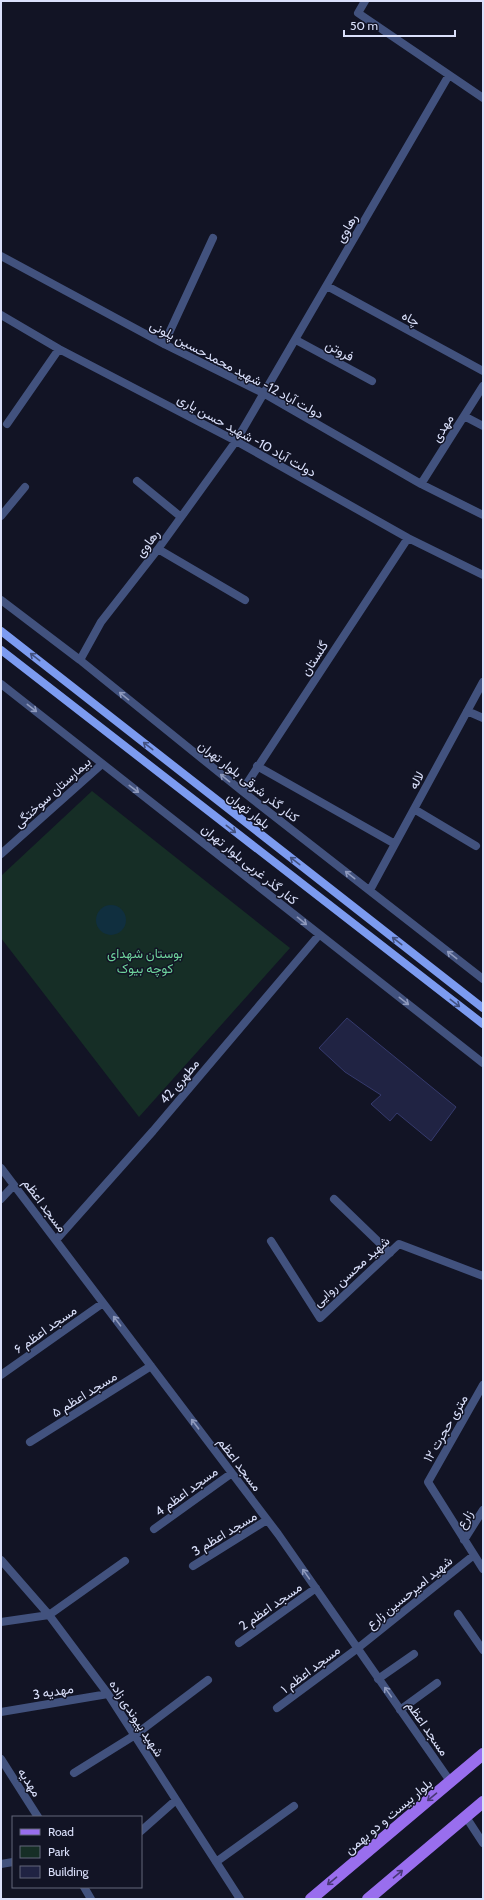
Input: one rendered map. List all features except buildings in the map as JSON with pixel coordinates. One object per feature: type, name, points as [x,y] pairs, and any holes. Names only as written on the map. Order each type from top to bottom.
[{"type":"main road","name":"بلوار تهران","points":[[1,631],[483,1008]]},
{"type":"main road","name":"بلوار تهران","points":[[1,650],[483,1024]]},
{"type":"main road","name":"بلوار بیست و دو بهمن","points":[[311,1899],[483,1754]]},
{"type":"main road","points":[[368,1899],[483,1802]]},
{"type":"street","points":[[365,1],[358,13],[483,98]]},
{"type":"street","name":"رهاوی","points":[[80,660],[101,622],[158,549],[236,442],[449,75]]},
{"type":"street","points":[[164,344],[213,238]]},
{"type":"street","name":"دولت آباد 12- شهید محمدحسین پلونی","points":[[1,256],[164,344],[265,394],[421,484],[483,515]]},
{"type":"street","name":"چاه","points":[[327,286],[483,371]]},
{"type":"street","name":"دولت آباد 10- شهید حسن یاری","points":[[1,314],[59,349],[236,442],[408,538],[483,575]]},
{"type":"street","name":"فروتن","points":[[296,340],[372,381]]},
{"type":"street","points":[[7,424],[59,349]]},
{"type":"street","name":"مهدی","points":[[421,484],[483,386]]},
{"type":"street","points":[[464,416],[483,426]]},
{"type":"street","points":[[137,481],[181,517]]},
{"type":"street","points":[[1,516],[25,487]]},
{"type":"street","name":"گلستان","points":[[242,791],[408,538]]},
{"type":"street","points":[[158,549],[245,600]]},
{"type":"street","name":"کنار گذر شرقی بلوار تهران","points":[[1,600],[80,660],[242,791],[483,979]]},
{"type":"street","name":"لاله","points":[[370,890],[483,682]]},
{"type":"street","name":"کنار گذر غربی بلوار تهران","points":[[1,684],[102,764],[198,837],[483,1063]]},
{"type":"street","points":[[467,711],[483,718]]},
{"type":"street","name":"بیمارستان سوختگی","points":[[1,854],[102,764]]},
{"type":"street","points":[[257,766],[395,844]]},
{"type":"street","points":[[414,809],[476,846]]},
{"type":"street","name":"مطهری 42","points":[[56,1240],[153,1131],[319,934]]},
{"type":"street","name":"مسجد اعظم","points":[[1,1168],[268,1520],[450,1782]]},
{"type":"street","points":[[1,1199],[14,1185]]},
{"type":"street","points":[[334,1199],[390,1253]]},
{"type":"street","name":"شهید محسن روایی","points":[[271,1241],[320,1318],[400,1244],[483,1276]]},
{"type":"street","name":"مسجد اعظم ۶","points":[[1,1375],[103,1303]]},
{"type":"street","name":"مسجد اعظم ۵","points":[[30,1442],[151,1366]]},
{"type":"street","name":"۱۲ متری حجرت","points":[[464,1540],[428,1482],[483,1385]]},
{"type":"street","name":"مسجد اعظم 4","points":[[154,1529],[232,1473]]},
{"type":"street","name":"زارع","points":[[464,1540],[483,1510]]},
{"type":"street","name":"مسجد اعظم 3","points":[[193,1566],[268,1520]]},
{"type":"street","points":[[464,1540],[483,1569]]},
{"type":"street","name":"شهید امیرحسین زارع","points":[[358,1648],[474,1555]]},
{"type":"street","name":"شهید پیوندی زاده","points":[[1,1560],[49,1615],[108,1694],[240,1899]]},
{"type":"street","points":[[1,1622],[49,1615],[125,1561]]},
{"type":"street","name":"مسجد اعظم 2","points":[[239,1643],[316,1588]]},
{"type":"street","points":[[458,1614],[483,1650]]},
{"type":"street","name":"مسجد اعظم ۱","points":[[277,1708],[358,1648]]},
{"type":"street","points":[[378,1679],[414,1654]]},
{"type":"street","points":[[74,1774],[135,1735],[208,1680]]},
{"type":"street","points":[[400,1710],[437,1684]]},
{"type":"street","name":"مهدیه 3","points":[[1,1712],[108,1694]]},
{"type":"street","name":"مهدیه","points":[[1,1759],[37,1816]]},
{"type":"street","points":[[142,1830],[176,1800]]},
{"type":"street","points":[[216,1862],[294,1806]]},
{"type":"street","points":[[466,1817],[483,1844]]},
{"type":"street","points":[[1,1864],[12,1862]]},
{"type":"street","points":[[85,1888],[91,1899]]},
{"type":"green space","name":"بوستان شهدای کوچه بیوک","points":[[92,791],[290,948],[139,1117],[1,938],[1,876]]},
{"type":"water","points":[[111,905],[117,906],[125,914],[125,926],[117,934],[111,935],[105,934],[97,926],[96,920],[97,914],[105,906]]}]
